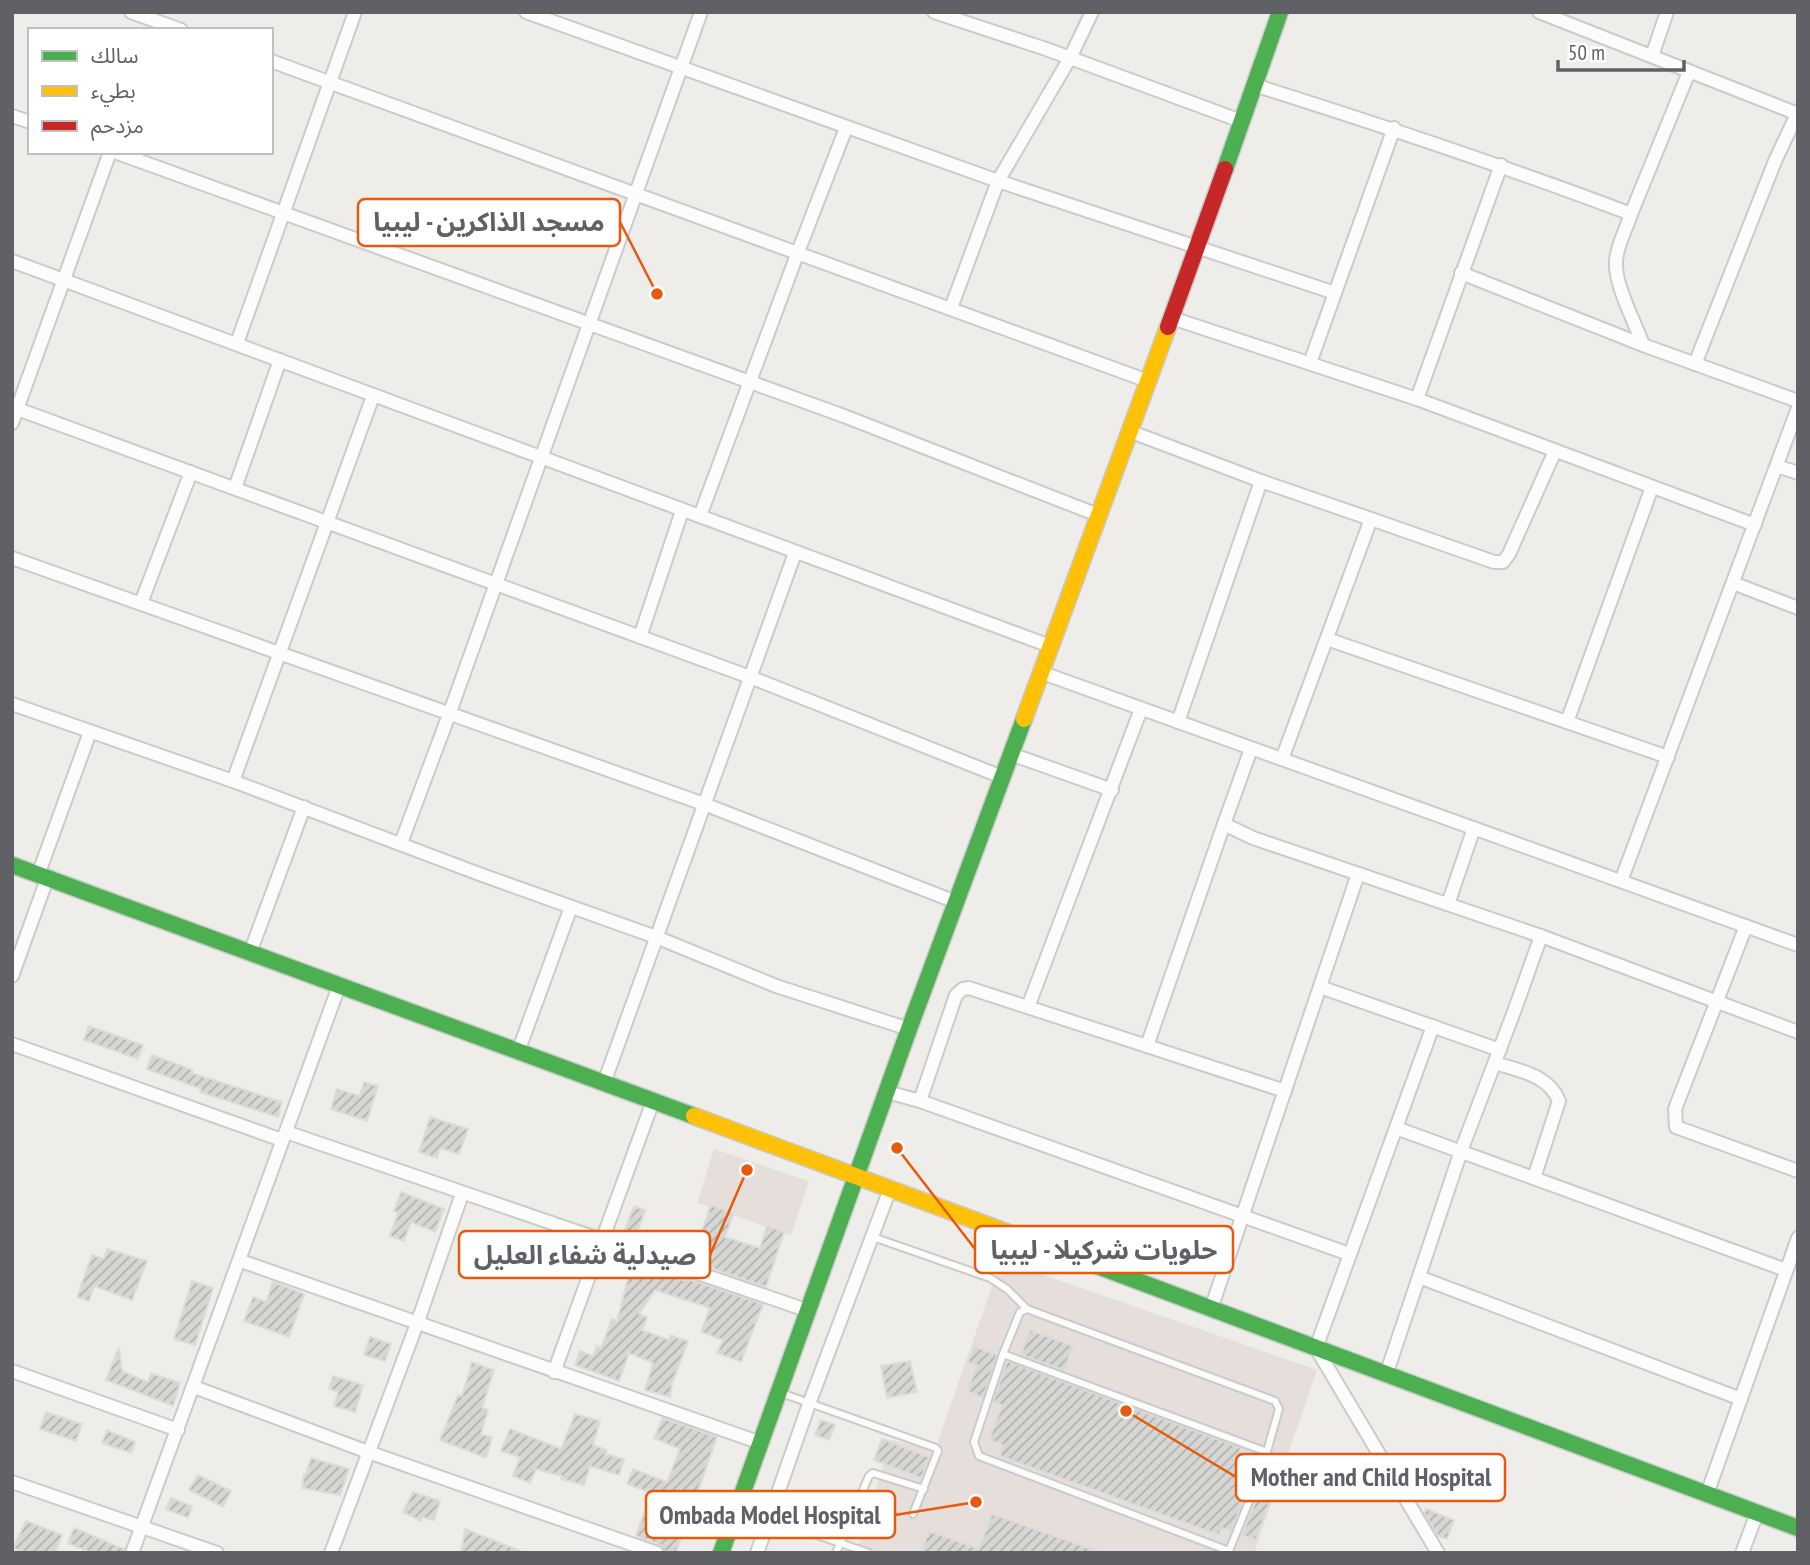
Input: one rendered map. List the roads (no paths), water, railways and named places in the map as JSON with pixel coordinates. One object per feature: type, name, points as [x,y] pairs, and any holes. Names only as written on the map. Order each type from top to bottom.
[{"type":"main road","points":[[721,1553],[1280,12]]},
{"type":"main road","points":[[12,865],[1798,1528]]},
{"type":"street","points":[[131,12],[176,28]]},
{"type":"street","points":[[237,344],[355,12]]},
{"type":"street","points":[[526,12],[998,181],[1335,292]]},
{"type":"street","points":[[401,843],[701,12]]},
{"type":"street","points":[[934,12],[1070,58],[1241,121]]},
{"type":"street","points":[[951,308],[985,210],[998,181],[1070,58],[1092,12]]},
{"type":"street","points":[[1539,12],[1797,114],[1775,161],[1695,364]]},
{"type":"street","points":[[1652,56],[1667,12]]},
{"type":"street","points":[[273,62],[1148,381]]},
{"type":"street","points":[[1643,345],[1619,280],[1616,265],[1618,250],[1689,72]]},
{"type":"street","points":[[1254,85],[1394,128],[1501,165],[1631,215]]},
{"type":"street","points":[[701,516],[846,128]]},
{"type":"street","points":[[1310,363],[1394,128]]},
{"type":"street","points":[[12,423],[15,408],[112,154]]},
{"type":"street","points":[[119,154],[750,382],[1098,515]]},
{"type":"street","points":[[1417,399],[1501,165]]},
{"type":"street","points":[[12,261],[1050,646]]},
{"type":"street","points":[[1461,273],[1643,345],[1798,401]]},
{"type":"street","points":[[1171,318],[1417,399],[1755,525]]},
{"type":"street","points":[[235,488],[281,360]]},
{"type":"street","points":[[233,781],[373,396]]},
{"type":"street","points":[[15,408],[750,677],[1002,778]]},
{"type":"street","points":[[1621,881],[1798,408]]},
{"type":"street","points":[[1129,431],[1261,481],[1494,562],[1503,562],[1509,554],[1555,451]]},
{"type":"street","points":[[1777,466],[1798,473]]},
{"type":"street","points":[[141,603],[191,472]]},
{"type":"street","points":[[1178,722],[1261,481]]},
{"type":"street","points":[[1567,722],[1652,487]]},
{"type":"street","points":[[640,637],[682,511]]},
{"type":"street","points":[[1282,759],[1371,519]]},
{"type":"street","points":[[604,1083],[795,553]]},
{"type":"street","points":[[12,558],[704,804],[956,902]]},
{"type":"street","points":[[1733,583],[1798,608]]},
{"type":"street","points":[[1327,639],[1668,757]]},
{"type":"street","points":[[1040,672],[1798,945]]},
{"type":"street","points":[[12,704],[304,807],[656,937],[776,986],[909,1029]]},
{"type":"street","points":[[1028,1007],[1141,709]]},
{"type":"street","points":[[12,976],[90,732]]},
{"type":"street","points":[[1147,1046],[1251,749]]},
{"type":"street","points":[[1011,754],[1112,790]]},
{"type":"street","points":[[250,953],[304,807]]},
{"type":"street","points":[[1224,824],[1253,838],[1541,936],[1798,1032]]},
{"type":"street","points":[[1448,904],[1474,828]]},
{"type":"street","points":[[1211,1309],[1358,874]]},
{"type":"street","points":[[518,1052],[570,907]]},
{"type":"street","points":[[1746,926],[1675,1109],[1676,1127],[1798,1171]]},
{"type":"street","points":[[1386,1375],[1461,1151],[1541,936]]},
{"type":"street","points":[[132,1553],[241,1261],[339,986]]},
{"type":"street","points":[[1320,987],[1500,1050]]},
{"type":"street","points":[[920,1101],[956,995],[969,988],[1285,1091]]},
{"type":"street","points":[[1433,1026],[1316,1348],[1438,1553]]},
{"type":"street","points":[[12,1044],[808,1311]]},
{"type":"street","points":[[1495,1063],[1544,1079],[1555,1089],[1559,1101],[1534,1178]]},
{"type":"street","points":[[887,1092],[920,1101],[1349,1254]]},
{"type":"street","points":[[554,1372],[653,1101]]},
{"type":"street","points":[[1396,1128],[1786,1270]]},
{"type":"street","points":[[757,1553],[809,1404],[890,1189]]},
{"type":"street","points":[[331,1553],[418,1321],[462,1194]]},
{"type":"street","points":[[1707,1494],[1798,1238]]},
{"type":"street","points":[[241,1261],[761,1443]]},
{"type":"street","points":[[1419,1277],[1741,1399]]},
{"type":"street","points":[[12,1371],[178,1430]]},
{"type":"street","points":[[194,1387],[368,1452],[657,1553]]},
{"type":"street","points":[[12,1482],[217,1553]]},
{"type":"street","points":[[1742,1553],[1757,1513]]},
{"type":"lane","points":[[872,1236],[990,1278],[1007,1289],[1027,1309],[1275,1401],[1279,1409],[1267,1452],[1229,1552],[979,1456],[974,1442],[1003,1354],[1020,1312],[1027,1309]]},
{"type":"lane","points":[[1003,1354],[1267,1452]]},
{"type":"lane","points":[[779,1392],[936,1448],[938,1451],[913,1514]]},
{"type":"lane","points":[[836,1553],[869,1476],[873,1473],[924,1489]]},
{"type":"lane","points":[[738,1508],[869,1553]]},
{"type":"place","name":"مسجد الذاكرين - ليبيا","points":[[657,294]]},
{"type":"place","name":"حلويات شركيلا - ليبيا","points":[[897,1148]]},
{"type":"place","name":"صيدلية شفاء العليل","points":[[747,1170]]},
{"type":"place","name":"Mother and Child Hospital","points":[[1126,1411]]},
{"type":"place","name":"Ombada Model Hospital","points":[[976,1502]]}]
